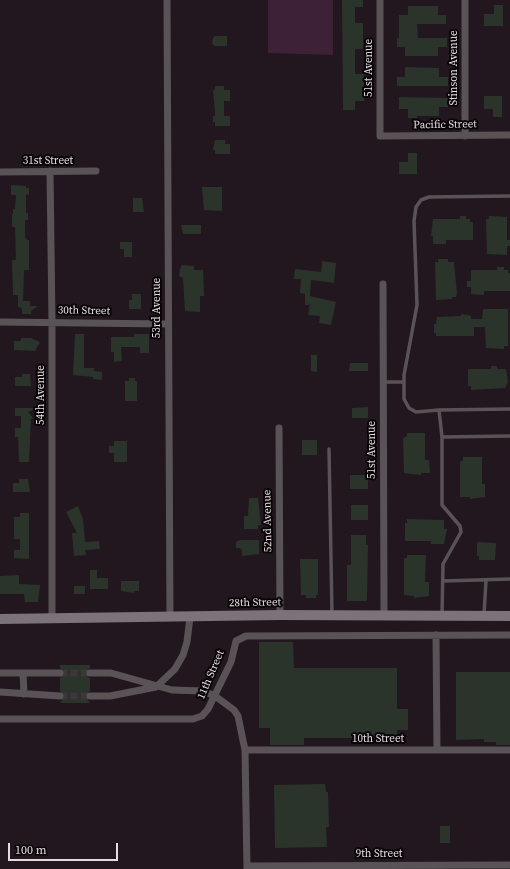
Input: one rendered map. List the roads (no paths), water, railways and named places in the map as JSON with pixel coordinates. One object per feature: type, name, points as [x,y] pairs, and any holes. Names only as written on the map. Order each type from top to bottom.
[{"type":"main road","name":"28th Street","points":[[0,619],[280,615],[510,616]]},
{"type":"street","name":"53rd Avenue","points":[[167,0],[170,617]]},
{"type":"street","name":"51st Avenue","points":[[380,0],[380,136]]},
{"type":"street","name":"Stinson Avenue","points":[[465,0],[465,136]]},
{"type":"street","name":"Pacific Street","points":[[380,136],[510,135]]},
{"type":"street","name":"54th Avenue","points":[[50,171],[52,322],[52,618]]},
{"type":"street","name":"31st Street","points":[[0,172],[96,172]]},
{"type":"street","name":"51st Avenue","points":[[383,284],[384,616]]},
{"type":"street","name":"30th Street","points":[[0,322],[168,324]]},
{"type":"street","name":"52nd Avenue","points":[[279,428],[280,615]]},
{"type":"street","points":[[90,696],[110,696],[156,686],[175,669],[183,655],[187,642],[190,617]]},
{"type":"street","points":[[0,625],[23,618]]},
{"type":"street","points":[[436,635],[437,750]]},
{"type":"street","name":"11th Street","points":[[0,719],[192,719],[202,716],[215,696],[234,655],[234,646],[240,638],[246,636],[510,635]]},
{"type":"street","points":[[0,673],[60,673]]},
{"type":"street","points":[[24,673],[24,694]]},
{"type":"street","points":[[90,673],[111,673],[172,690],[203,691],[215,696],[231,707],[238,716],[245,750],[247,867]]},
{"type":"street","points":[[0,692],[60,696]]},
{"type":"street","name":"10th Street","points":[[245,750],[510,750]]},
{"type":"street","points":[[430,869],[442,865]]},
{"type":"street","name":"9th Street","points":[[247,867],[442,865],[505,866]]},
{"type":"lane","points":[[510,196],[429,197],[421,200],[416,208],[414,221],[417,304],[404,382],[404,399],[409,408],[416,412],[439,410],[510,409]]},
{"type":"lane","points":[[383,382],[404,382]]},
{"type":"lane","points":[[439,410],[442,437],[442,505],[460,526],[461,532],[443,564],[442,616]]},
{"type":"lane","points":[[442,437],[510,436]]},
{"type":"lane","points":[[329,449],[332,615]]},
{"type":"lane","points":[[443,580],[486,581],[510,579]]},
{"type":"lane","points":[[484,616],[486,581]]},
{"type":"tunnel","points":[[60,673],[90,673]]},
{"type":"tunnel","points":[[60,696],[90,696]]}]
